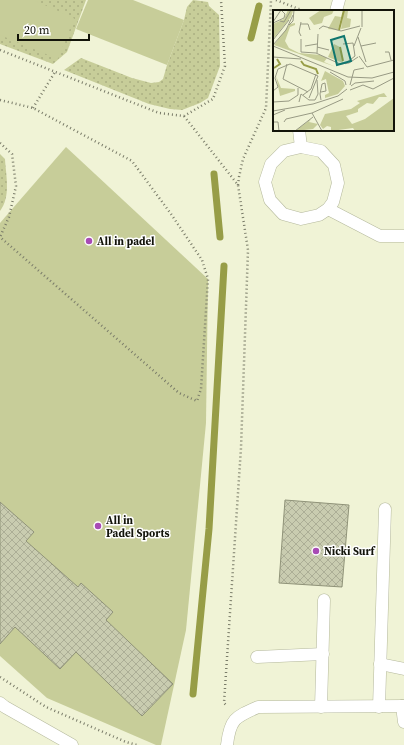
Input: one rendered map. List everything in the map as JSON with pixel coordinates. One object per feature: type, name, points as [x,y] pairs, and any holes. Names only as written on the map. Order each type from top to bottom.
[{"type":"lane","points":[[336,10],[339,0]]},
{"type":"lane","points":[[299,131],[301,147]]},
{"type":"lane","points":[[301,147],[321,151],[334,165],[338,183],[333,202],[328,209],[319,214],[301,219],[283,214],[270,200],[265,182],[270,164],[284,150],[301,147]]},
{"type":"lane","points":[[328,209],[380,236],[404,236]]},
{"type":"lane","points":[[379,707],[385,509]]},
{"type":"lane","points":[[321,707],[324,600]]},
{"type":"lane","points":[[256,657],[323,654]]},
{"type":"lane","points":[[380,664],[404,668]]},
{"type":"lane","points":[[0,703],[72,745]]},
{"type":"lane","points":[[227,745],[229,729],[239,715],[258,707],[403,706],[404,722]]},
{"type":"path","points":[[0,50],[158,113],[184,116],[213,99],[225,66],[221,0]]},
{"type":"path","points":[[239,715],[224,703],[241,448],[248,250],[238,186],[244,159],[266,108],[271,0]]},
{"type":"path","points":[[276,0],[301,10]]},
{"type":"path","points":[[33,108],[55,72]]},
{"type":"path","points":[[0,100],[33,108],[132,162],[171,214],[202,260],[208,279],[201,389],[196,401],[179,393],[0,237],[9,217],[16,186],[12,154],[0,143]]},
{"type":"path","points":[[184,116],[238,186]]},
{"type":"path","points":[[0,677],[46,707],[126,742],[137,745]]},
{"type":"green space","points":[[0,0],[86,0],[67,52],[53,64],[0,44]]},
{"type":"green space","points":[[0,0],[33,0],[74,18],[58,59],[0,35]]},
{"type":"green space","points":[[88,0],[133,0],[184,20],[167,65],[76,29]]},
{"type":"green space","points":[[193,0],[208,2],[209,6],[219,15],[220,66],[208,98],[200,103],[182,110],[149,104],[64,70],[81,58],[132,78],[151,83],[159,82],[163,79],[184,20],[187,7]]},
{"type":"green space","name":"All in Padel Sports","points":[[66,147],[208,279],[206,423],[186,630],[161,745],[156,745],[47,698],[0,656],[0,223]]},
{"type":"green space","points":[[0,154],[5,159],[7,193],[6,199],[0,211]]},
{"type":"building","points":[[285,500],[349,505],[342,587],[279,583]]},
{"type":"building","points":[[0,502],[34,532],[26,541],[78,587],[81,583],[113,612],[106,620],[173,684],[142,716],[76,652],[60,669],[15,627],[0,644]]},
{"type":"waterway","points":[[251,38],[259,6]]},
{"type":"waterway","points":[[214,174],[220,237]]},
{"type":"waterway","points":[[193,694],[209,529],[224,266]]},
{"type":"place","name":"All in padel","points":[[89,241]]},
{"type":"place","name":"All in Padel Sports","points":[[98,526]]},
{"type":"place","name":"Nicki Surf","points":[[316,551]]}]
